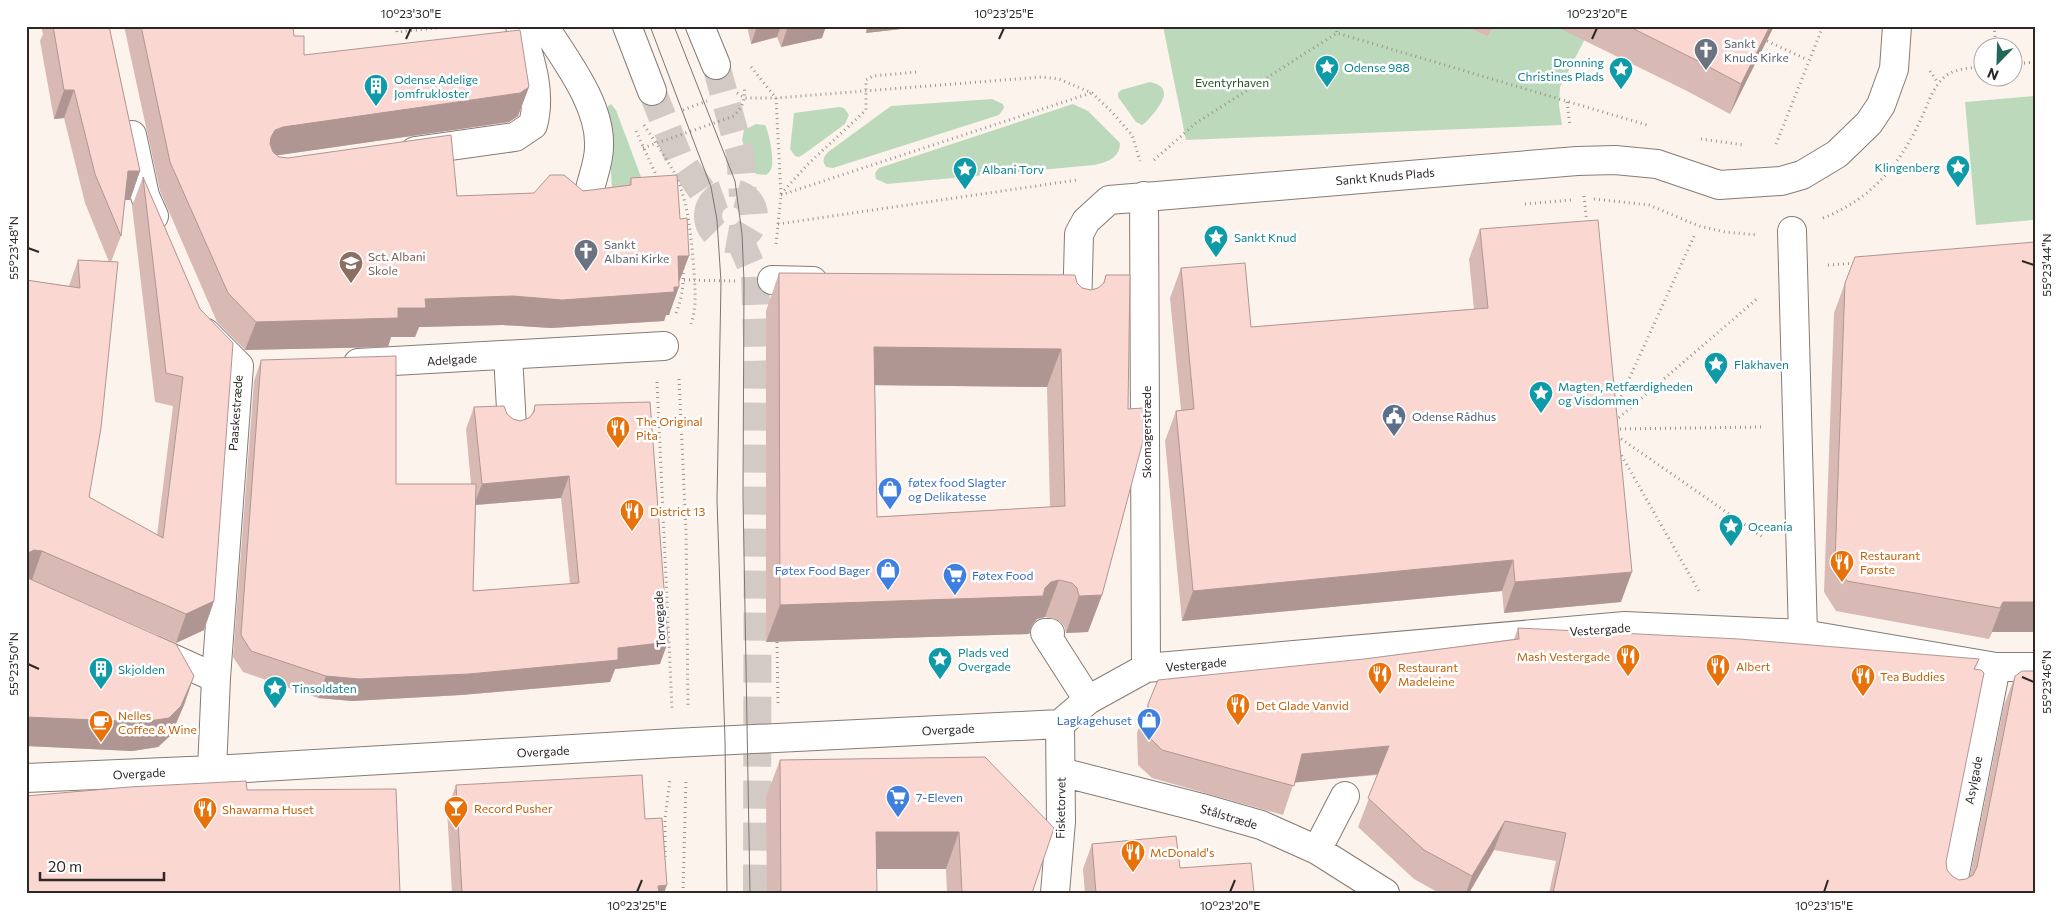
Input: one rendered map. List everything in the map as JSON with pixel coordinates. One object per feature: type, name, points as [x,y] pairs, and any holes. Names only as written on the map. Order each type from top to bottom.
[{"type":"street","points":[[390,155],[515,137],[533,126],[537,111],[534,70],[520,26]]},
{"type":"street","points":[[544,26],[588,99],[596,119],[599,148],[590,189]]},
{"type":"street","points":[[627,26],[652,91]]},
{"type":"street","points":[[700,26],[716,65]]},
{"type":"street","points":[[1781,181],[1802,175],[1826,162],[1870,123],[1881,105],[1894,69],[1897,26]]},
{"type":"street","points":[[126,111],[145,196],[165,241]]},
{"type":"street","name":"Sankt Knuds Plads","points":[[1144,196],[1577,160],[1616,160],[1656,164],[1719,185],[1781,181]]},
{"type":"street","points":[[1077,312],[1065,281],[1079,234],[1086,221],[1109,200],[1144,196]]},
{"type":"street","name":"Skomagerstræde","points":[[1144,196],[1146,668]]},
{"type":"street","points":[[1792,231],[1804,634]]},
{"type":"street","points":[[772,280],[840,281]]},
{"type":"street","name":"Paaskestræde","points":[[196,313],[204,331],[239,366],[216,678],[212,770]]},
{"type":"street","name":"Adelgade","points":[[337,364],[664,346]]},
{"type":"street","points":[[508,355],[512,427]]},
{"type":"street","points":[[239,366],[268,365]]},
{"type":"street","name":"Vestergade","points":[[1060,724],[1088,700],[1146,668],[1625,626],[1804,634],[1996,667],[2035,668]]},
{"type":"street","points":[[1050,633],[1045,633],[1088,700]]},
{"type":"street","points":[[135,642],[216,678]]},
{"type":"street","name":"Asylgade","points":[[1951,893],[1996,667]]},
{"type":"street","name":"Overgade","points":[[26,778],[212,770],[779,737],[1060,724]]},
{"type":"street","name":"Fisketorvet","points":[[1055,893],[1061,821],[1060,724]]},
{"type":"street","name":"Stålstræde","points":[[1061,772],[1202,808],[1261,826],[1317,850],[1385,893]]},
{"type":"street","points":[[1317,850],[1345,796]]},
{"type":"path","points":[[396,26],[397,32],[455,26]]},
{"type":"path","points":[[1336,26],[1337,33]]},
{"type":"path","points":[[1781,181],[1774,149],[1823,26]]},
{"type":"path","points":[[1148,164],[1196,123],[1337,33],[1559,99]]},
{"type":"path","points":[[1767,41],[1808,60]]},
{"type":"path","points":[[1938,83],[1955,70],[1974,68]]},
{"type":"path","points":[[781,195],[807,165],[866,110],[866,80],[873,76],[917,72]]},
{"type":"path","points":[[734,92],[745,98],[776,98],[1042,77],[1059,79],[1092,93],[1112,112],[1132,135],[1140,163]]},
{"type":"path","points":[[781,195],[1092,93]]},
{"type":"path","points":[[776,98],[781,195],[778,224],[1086,179]]},
{"type":"path","points":[[674,113],[711,99]]},
{"type":"path","points":[[644,125],[652,122]]},
{"type":"path","points":[[634,128],[662,186]]},
{"type":"path","points":[[643,148],[656,143],[673,172],[684,198],[691,231],[695,281],[695,309],[689,331]]},
{"type":"path","points":[[1584,198],[1587,229]]},
{"type":"path","points":[[1614,411],[1695,234]]},
{"type":"path","name":"Torvegade","points":[[665,865],[665,820],[681,743],[657,382],[664,346],[682,296],[684,280],[682,262]]},
{"type":"path","points":[[1614,422],[1793,267],[1861,263]]},
{"type":"path","points":[[684,280],[772,280]]},
{"type":"path","points":[[679,373],[686,541],[681,743],[684,815],[684,893]]},
{"type":"path","points":[[1606,429],[1798,426]]},
{"type":"path","points":[[1614,434],[1802,564]]},
{"type":"path","points":[[1616,446],[1721,631]]},
{"type":"path","points":[[777,642],[779,737]]},
{"type":"green space","name":"Eventyrhaven","points":[[1163,26],[1465,26],[1488,37],[1493,26],[1554,26],[1560,29],[1562,26],[1573,26],[1588,33],[1560,87],[1559,105],[1562,125],[1186,140]]},
{"type":"green space","points":[[1150,82],[1161,87],[1164,94],[1158,108],[1142,125],[1136,122],[1118,97],[1118,93],[1121,90]]},
{"type":"green space","points":[[2035,96],[2035,220],[1976,225],[1965,102]]},
{"type":"green space","points":[[992,99],[1003,104],[1004,108],[999,115],[833,168],[826,167],[824,163],[824,157],[828,152],[891,106]]},
{"type":"green space","points":[[611,104],[616,110],[644,185],[612,188],[607,111],[608,106]]},
{"type":"green space","points":[[1073,104],[1088,111],[1120,143],[1115,156],[1094,165],[887,184],[876,179],[875,173],[879,168]]},
{"type":"green space","points":[[844,108],[849,115],[845,124],[804,154],[799,157],[795,156],[790,149],[794,113]]},
{"type":"green space","points":[[756,124],[765,125],[770,140],[772,165],[766,175],[756,174],[751,167],[742,140],[744,130]]},
{"type":"building","points":[[53,26],[109,26],[140,171],[128,171],[121,236],[95,174],[74,90],[64,90]]},
{"type":"building","points":[[141,26],[293,26],[294,36],[304,36],[304,55],[520,30],[529,87],[520,93],[283,127],[275,130],[271,137],[270,144],[273,152],[279,157],[288,158],[451,135],[457,196],[534,193],[550,175],[564,175],[583,191],[631,185],[631,178],[677,175],[680,219],[687,218],[689,256],[678,256],[679,287],[674,287],[674,292],[562,300],[513,296],[425,299],[426,308],[398,308],[398,318],[256,322],[228,293],[170,162]]},
{"type":"building","points":[[1628,26],[1770,26],[1741,84]]},
{"type":"building","points":[[143,177],[200,309],[233,343],[214,601],[186,614],[42,551],[34,550],[26,554],[26,280],[80,288],[78,260],[118,262],[101,428],[89,497],[163,538],[183,377],[166,373]]},
{"type":"building","name":"Odense Rådhus","points":[[1598,220],[1632,572],[1515,582],[1513,560],[1193,591],[1176,411],[1194,409],[1181,268],[1245,263],[1251,327],[1488,308],[1480,229]]},
{"type":"building","points":[[2035,242],[2035,602],[2003,602],[2000,608],[1847,581],[1835,562],[1845,283],[1855,257]]},
{"type":"building","points":[[779,273],[1075,275],[1077,283],[1082,288],[1091,290],[1098,288],[1104,283],[1106,275],[1130,275],[1128,409],[1143,408],[1143,441],[1102,595],[1079,596],[1077,588],[1072,583],[1059,580],[1051,582],[1045,588],[1043,596],[780,605]],"holes":[[[874,347],[1061,349],[1065,506],[877,517]]]},
{"type":"building","points":[[396,356],[396,484],[476,484],[473,591],[579,583],[569,476],[482,484],[474,407],[504,406],[507,414],[513,419],[520,421],[529,418],[534,412],[535,405],[650,402],[668,642],[618,648],[618,660],[469,674],[359,679],[326,676],[251,651],[241,635],[261,360]]},
{"type":"building","points":[[26,576],[176,644],[194,676],[181,706],[169,718],[142,722],[26,717]]},
{"type":"building","points":[[1518,628],[1739,639],[1979,659],[1974,669],[1981,670],[1984,673],[1946,862],[1947,870],[1959,880],[1973,875],[1977,867],[2015,676],[2022,671],[2035,671],[2035,893],[1553,893],[1566,833],[1505,821],[1472,876],[1424,850],[1368,798],[1389,746],[1302,754],[1294,786],[1162,750],[1148,736],[1148,704],[1158,680],[1364,659],[1519,639]]},
{"type":"building","points":[[985,757],[1054,828],[1032,893],[962,893],[959,832],[876,832],[877,893],[781,893],[780,760]]},
{"type":"building","points":[[642,775],[645,819],[662,818],[667,885],[658,886],[659,893],[462,893],[456,785]]},
{"type":"building","points":[[246,781],[247,790],[396,789],[400,893],[26,893],[26,796],[129,787]]},
{"type":"building","points":[[1176,836],[1180,868],[1251,863],[1254,893],[1096,893],[1092,844]]},
{"type":"tunnel","points":[[716,65],[740,153],[743,196]]},
{"type":"tunnel","points":[[652,91],[678,156],[711,204]]},
{"type":"tunnel","points":[[736,193],[740,194],[750,203],[753,207],[754,216],[753,225],[744,235],[736,239],[726,239],[718,235],[709,225],[708,211],[712,203],[722,194],[736,193]]},
{"type":"tunnel","points":[[739,238],[755,275],[758,363],[757,893]]},
{"type":"tram line","points":[[650,26],[711,187],[717,220],[721,282],[717,500],[725,740],[727,893]]},
{"type":"tram line","points":[[674,26],[735,181],[742,234],[744,281],[743,496],[750,893]]},
{"type":"place","name":"Sankt Knuds Kirke","points":[[1706,71]]},
{"type":"place","name":"Odense 988","points":[[1327,88]]},
{"type":"place","name":"Dronning Christines Plads","points":[[1621,90]]},
{"type":"place","name":"Odense Adelige Jomfrukloster","points":[[376,107]]},
{"type":"place","name":"Klingenberg","points":[[1958,188]]},
{"type":"place","name":"Albani Torv","points":[[965,190]]},
{"type":"place","name":"Sankt Knud","points":[[1216,258]]},
{"type":"place","name":"Sankt Albani Kirke","points":[[586,272]]},
{"type":"place","name":"Sct. Albani Skole","points":[[351,284]]},
{"type":"place","name":"Flakhaven","points":[[1716,385]]},
{"type":"place","name":"Magten, Retfærdigheden og Visdommen","points":[[1541,414]]},
{"type":"place","name":"Odense Rådhus","points":[[1394,437]]},
{"type":"place","name":"The Original Pita","points":[[618,449]]},
{"type":"place","name":"føtex food Slagter og Delikatesse","points":[[890,510]]},
{"type":"place","name":"District 13","points":[[632,532]]},
{"type":"place","name":"Oceania","points":[[1731,547]]},
{"type":"place","name":"Restaurant Første","points":[[1842,583]]},
{"type":"place","name":"Føtex Food Bager","points":[[888,591]]},
{"type":"place","name":"Føtex Food","points":[[955,596]]},
{"type":"place","name":"Mash Vestergade","points":[[1628,677]]},
{"type":"place","name":"Plads ved Overgade","points":[[940,680]]},
{"type":"place","name":"Albert","points":[[1718,687]]},
{"type":"place","name":"Skjolden","points":[[101,690]]},
{"type":"place","name":"Restaurant Madeleine","points":[[1380,695]]},
{"type":"place","name":"Tea Buddies","points":[[1863,697]]},
{"type":"place","name":"Tinsoldaten","points":[[275,709]]},
{"type":"place","name":"Det Glade Vanvid","points":[[1238,726]]},
{"type":"place","name":"Lagkagehuset","points":[[1149,741]]},
{"type":"place","name":"Nelles Coffee & Wine","points":[[101,743]]},
{"type":"place","name":"7-Eleven","points":[[898,818]]},
{"type":"place","name":"Record Pusher","points":[[456,829]]},
{"type":"place","name":"Shawarma Huset","points":[[205,830]]},
{"type":"place","name":"McDonald's","points":[[1133,873]]}]
